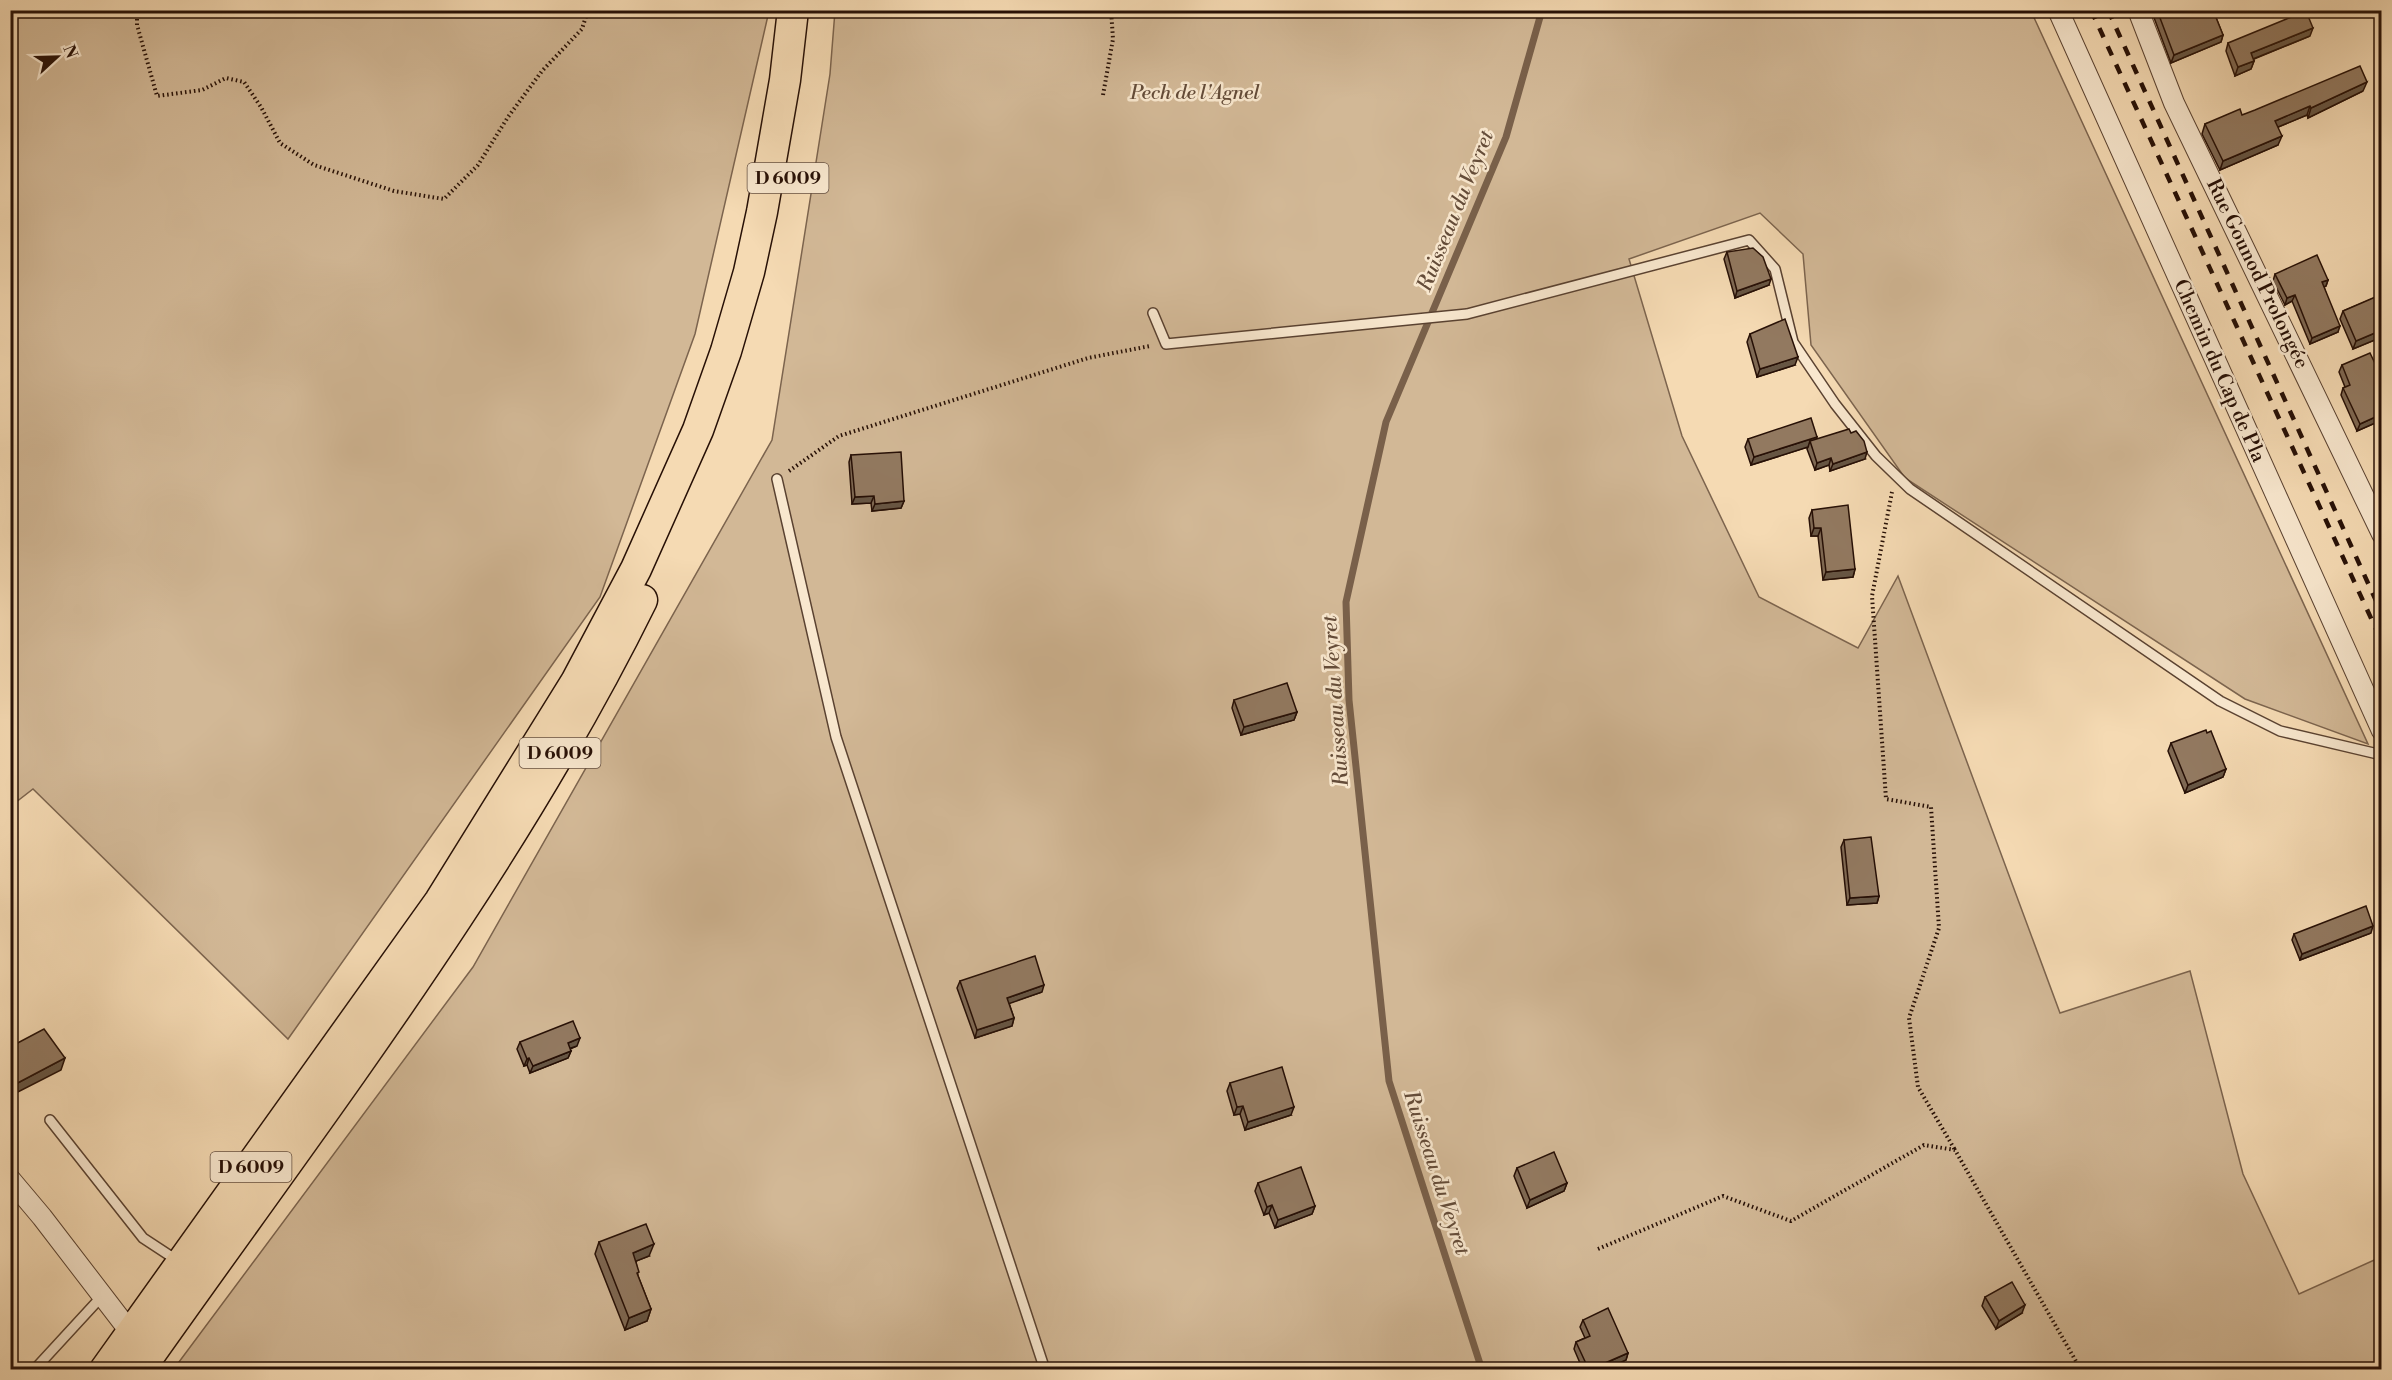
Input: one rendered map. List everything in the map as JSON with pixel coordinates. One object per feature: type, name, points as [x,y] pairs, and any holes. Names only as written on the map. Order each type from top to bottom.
[{"type":"main road","name":"D 6009","points":[[129,1353],[440,901],[576,682],[636,569],[698,430],[726,351],[749,272],[785,80],[793,10]]},
{"type":"main road","name":"D 6009","points":[[129,1353],[224,1240],[415,980],[493,863],[580,719],[648,589],[708,453],[748,341],[789,176],[803,87],[810,10]]},
{"type":"street","name":"Chemin du Cap de Pla","points":[[2058,10],[2382,731]]},
{"type":"street","name":"Rue Gounod Prolongée","points":[[2138,10],[2174,103],[2382,534]]},
{"type":"street","points":[[10,1179],[103,1296],[129,1353]]},
{"type":"lane","points":[[1153,314],[1166,344],[1467,314],[1749,240],[1775,269],[1793,342],[1835,404],[1876,456],[1910,489],[2220,701],[2280,731],[2382,755]]},
{"type":"lane","points":[[777,479],[836,737],[1045,1370]]},
{"type":"lane","points":[[50,1120],[143,1238],[187,1267]]},
{"type":"lane","points":[[34,1370],[103,1296]]},
{"type":"path","points":[[137,10],[137,26],[157,96],[202,90],[226,78],[244,82],[280,142],[314,165],[394,191],[444,199],[478,165],[508,117],[542,71],[582,29],[588,10]]},
{"type":"path","points":[[1103,95],[1113,39],[1111,10]]},
{"type":"path","points":[[2379,10],[2382,15]]},
{"type":"path","points":[[777,479],[839,436],[1088,358],[1166,344]]},
{"type":"path","points":[[1895,475],[1872,596],[1886,799],[1931,807],[1939,928],[1909,1018],[1918,1087],[2081,1370]]},
{"type":"path","points":[[1598,1249],[1723,1196],[1791,1221],[1924,1145],[1955,1150]]},
{"type":"green space","points":[[11,10],[769,11],[695,334],[600,597],[288,1039],[33,789],[11,806]]},
{"type":"green space","name":"Pech de l'Agnel","points":[[835,11],[2031,11],[2368,744],[2245,699],[1905,478],[1811,345],[1803,254],[1760,213],[1629,259],[1682,436],[1759,597],[1858,648],[1898,576],[2060,1013],[2190,971],[2243,1174],[2299,1294],[2381,1257],[2381,1369],[173,1370],[473,967],[772,440],[830,74]]},
{"type":"building","points":[[2157,10],[2213,10],[2223,35],[2174,55]]},
{"type":"building","points":[[2306,11],[2313,28],[2251,53],[2254,61],[2238,67],[2228,43]]},
{"type":"building","points":[[2360,66],[2367,82],[2311,108],[2310,106],[2275,121],[2282,136],[2223,161],[2205,124],[2240,109],[2242,115]]},
{"type":"building","points":[[1753,248],[1763,257],[1771,279],[1737,291],[1727,252]]},
{"type":"building","points":[[2317,255],[2328,280],[2322,282],[2340,326],[2312,338],[2295,295],[2287,298],[2275,274]]},
{"type":"building","points":[[2382,290],[2382,330],[2356,341],[2343,311],[2380,295],[2379,292]]},
{"type":"building","points":[[1785,319],[1798,357],[1760,369],[1750,334]]},
{"type":"building","points":[[2370,353],[2382,378],[2382,414],[2360,424],[2343,388],[2350,385],[2342,365]]},
{"type":"building","points":[[1811,418],[1817,437],[1754,457],[1748,439]]},
{"type":"building","points":[[1849,429],[1851,433],[1856,431],[1864,441],[1867,452],[1833,464],[1831,458],[1817,463],[1810,441]]},
{"type":"building","points":[[901,452],[904,501],[875,504],[874,496],[855,497],[851,455]]},
{"type":"building","points":[[1848,505],[1855,569],[1826,572],[1821,528],[1814,528],[1812,510]]},
{"type":"building","points":[[1287,683],[1297,712],[1244,727],[1234,700]]},
{"type":"building","points":[[2206,730],[2207,733],[2211,731],[2226,769],[2188,785],[2171,743]]},
{"type":"building","points":[[1871,837],[1879,896],[1850,898],[1844,840]]},
{"type":"building","points":[[2366,906],[2373,926],[2302,954],[2294,934]]},
{"type":"building","points":[[1035,956],[1044,985],[1007,998],[1014,1018],[977,1030],[960,981]]},
{"type":"building","points":[[573,1021],[580,1038],[568,1043],[571,1051],[533,1066],[529,1058],[527,1059],[520,1042]]},
{"type":"building","points":[[44,1029],[65,1058],[10,1087],[10,1047]]},
{"type":"building","points":[[1282,1067],[1294,1107],[1248,1122],[1243,1106],[1237,1107],[1230,1083]]},
{"type":"building","points":[[1554,1152],[1567,1183],[1530,1200],[1517,1168]]},
{"type":"building","points":[[1301,1167],[1315,1206],[1278,1220],[1272,1205],[1267,1207],[1258,1183]]},
{"type":"building","points":[[646,1224],[654,1244],[633,1253],[639,1272],[637,1273],[651,1309],[629,1318],[599,1242]]},
{"type":"building","points":[[2012,1282],[2025,1305],[1999,1321],[1985,1297]]},
{"type":"building","points":[[1608,1308],[1628,1353],[1589,1370],[1576,1342],[1590,1336],[1583,1320]]},
{"type":"waterway","name":"Ruisseau du Veyret","points":[[1482,1370],[1389,1081],[1349,700],[1346,602],[1386,422],[1506,137],[1542,10]]},
{"type":"railway","points":[[2091,10],[2382,642]]},
{"type":"railway","points":[[2108,10],[2382,614]]}]
